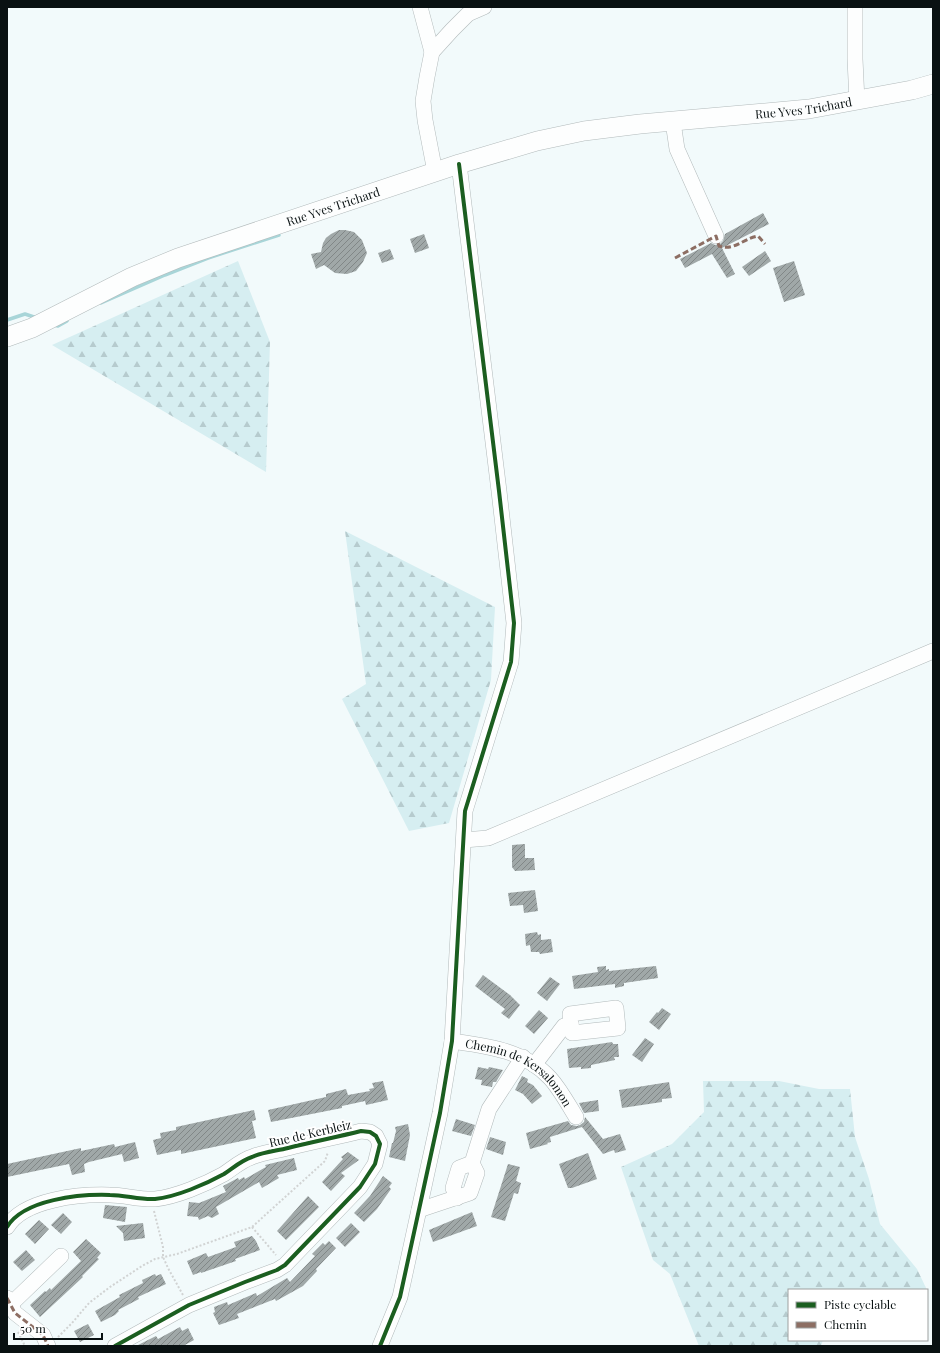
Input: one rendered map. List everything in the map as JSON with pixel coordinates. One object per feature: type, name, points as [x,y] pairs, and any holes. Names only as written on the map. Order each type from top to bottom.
[{"type":"main road","name":"Rue Yves Trichard","points":[[7,337],[32,328],[132,278],[178,258],[459,164],[537,142],[584,131],[640,124],[809,109],[912,90],[933,84]]},
{"type":"street","points":[[420,7],[432,52],[423,101],[424,120],[435,172]]},
{"type":"street","points":[[432,52],[468,14],[484,7]]},
{"type":"street","points":[[855,7],[857,101]]},
{"type":"street","points":[[673,122],[677,148],[716,236]]},
{"type":"street","points":[[380,1346],[400,1297],[440,1113],[452,1041],[465,811],[511,662],[514,623],[459,164]]},
{"type":"street","points":[[464,840],[488,838],[933,651]]},
{"type":"street","points":[[419,1210],[456,1198],[453,1188],[459,1168],[472,1163],[489,1109],[528,1061],[564,1026],[571,1024]]},
{"type":"street","name":"Chemin de Kersalomon","points":[[452,1041],[492,1047],[528,1061],[551,1078],[576,1116]]},
{"type":"street","name":"Rue de Kerbleiz","points":[[7,1227],[11,1220],[21,1212],[36,1205],[55,1200],[93,1195],[111,1195],[140,1199],[171,1195],[198,1186],[252,1156],[362,1131],[370,1132],[376,1136],[380,1144],[375,1164],[360,1187],[285,1265],[277,1270],[189,1306],[142,1330],[115,1346]]},
{"type":"street","points":[[47,1344],[43,1335],[16,1314],[9,1301],[61,1256]]},
{"type":"path","points":[[47,1344],[59,1336],[89,1303],[142,1266],[163,1257],[177,1254],[252,1227],[325,1160],[333,1138]]},
{"type":"path","points":[[151,1198],[163,1247],[163,1257],[189,1306]]},
{"type":"path","points":[[252,1227],[285,1265]]},
{"type":"green space","points":[[238,261],[270,342],[266,472],[52,345]]},
{"type":"green space","points":[[345,531],[495,607],[491,680],[449,823],[409,831],[342,699],[366,684]]},
{"type":"green space","points":[[703,1081],[779,1081],[819,1089],[850,1089],[855,1137],[869,1179],[880,1224],[917,1269],[927,1289],[788,1289],[788,1341],[823,1341],[821,1346],[699,1346],[670,1274],[653,1260],[621,1167],[672,1144],[704,1112]]},
{"type":"building","points":[[763,213],[769,224],[722,248],[735,274],[727,278],[712,254],[685,268],[680,259],[711,243],[715,245],[720,244],[723,241],[725,234]]},
{"type":"building","points":[[339,230],[354,232],[362,240],[367,253],[363,262],[356,271],[347,274],[335,273],[324,265],[316,269],[311,254],[321,252],[326,238]]},
{"type":"building","points":[[424,234],[429,248],[415,253],[410,239]]},
{"type":"building","points":[[390,249],[394,259],[382,263],[378,253]]},
{"type":"building","points":[[765,251],[771,261],[749,276],[742,267]]},
{"type":"building","points":[[794,261],[805,295],[784,302],[773,268]]},
{"type":"building","points":[[525,844],[525,858],[534,858],[535,870],[515,871],[512,867],[512,845]]},
{"type":"building","points":[[535,890],[538,911],[524,913],[523,905],[510,906],[508,893]]},
{"type":"building","points":[[537,932],[538,935],[541,934],[541,940],[551,939],[553,952],[540,954],[539,952],[531,952],[530,945],[526,946],[525,934]]},
{"type":"building","points":[[606,966],[606,970],[609,969],[609,971],[656,966],[658,978],[624,983],[624,986],[615,988],[615,984],[574,989],[572,976],[598,972],[597,967]]},
{"type":"building","points":[[483,975],[510,995],[520,1005],[509,1019],[501,1013],[505,1009],[475,986]]},
{"type":"building","points":[[550,977],[560,984],[547,1001],[537,993]]},
{"type":"building","points":[[662,1008],[671,1014],[659,1030],[649,1022]]},
{"type":"building","points":[[539,1010],[548,1018],[534,1034],[525,1026]]},
{"type":"building","points":[[645,1038],[654,1044],[642,1062],[632,1055]]},
{"type":"building","points":[[612,1042],[613,1044],[618,1044],[619,1057],[614,1057],[615,1060],[591,1065],[591,1068],[569,1068],[567,1049]]},
{"type":"building","points":[[478,1067],[488,1069],[489,1067],[503,1070],[496,1082],[493,1082],[492,1087],[481,1085],[482,1080],[475,1079]]},
{"type":"building","points":[[522,1076],[528,1079],[527,1082],[533,1085],[542,1096],[532,1104],[523,1094],[515,1090]]},
{"type":"building","points":[[383,1081],[388,1100],[366,1105],[365,1101],[342,1106],[342,1108],[271,1122],[268,1110],[326,1097],[326,1094],[346,1089],[348,1095],[370,1091],[369,1089],[374,1088],[372,1083]]},
{"type":"building","points":[[669,1082],[672,1098],[662,1099],[662,1102],[622,1108],[619,1090]]},
{"type":"building","points":[[598,1100],[599,1111],[584,1113],[579,1103]]},
{"type":"building","points":[[254,1110],[256,1120],[252,1121],[256,1138],[181,1154],[181,1150],[157,1155],[153,1140],[161,1138],[160,1133],[176,1130],[176,1127]]},
{"type":"building","points":[[585,1117],[603,1139],[620,1134],[626,1150],[615,1153],[614,1150],[603,1154],[582,1127],[550,1137],[551,1142],[547,1143],[548,1144],[530,1149],[526,1133],[568,1121],[571,1125],[577,1126],[584,1122]]},
{"type":"building","points":[[456,1119],[475,1125],[471,1136],[452,1131]]},
{"type":"building","points":[[408,1124],[410,1135],[405,1161],[389,1157],[396,1131],[395,1127]]},
{"type":"building","points":[[490,1137],[506,1142],[503,1155],[486,1149]]},
{"type":"building","points":[[135,1142],[139,1158],[124,1162],[122,1154],[89,1162],[84,1164],[85,1172],[72,1175],[69,1164],[7,1177],[7,1164],[81,1148],[81,1151],[114,1144],[115,1147]]},
{"type":"building","points":[[348,1152],[359,1160],[341,1173],[345,1176],[331,1191],[322,1182],[343,1159],[341,1157]]},
{"type":"building","points":[[588,1153],[597,1179],[568,1188],[559,1164]]},
{"type":"building","points":[[294,1158],[297,1170],[277,1175],[279,1178],[262,1188],[259,1182],[216,1207],[219,1214],[212,1218],[208,1216],[199,1220],[198,1217],[187,1216],[189,1202],[199,1203],[226,1192],[223,1186],[238,1178],[239,1180],[244,1177],[245,1179],[266,1167],[265,1165]]},
{"type":"building","points":[[508,1164],[520,1167],[516,1181],[521,1183],[518,1194],[514,1193],[505,1221],[491,1217]]},
{"type":"building","points":[[383,1176],[392,1183],[389,1187],[391,1189],[377,1209],[364,1222],[354,1213],[370,1196]]},
{"type":"building","points":[[308,1196],[319,1207],[286,1240],[277,1231]]},
{"type":"building","points":[[105,1205],[127,1207],[125,1222],[103,1218]]},
{"type":"building","points":[[472,1212],[477,1226],[433,1242],[429,1230]]},
{"type":"building","points":[[63,1213],[72,1222],[61,1234],[51,1225]]},
{"type":"building","points":[[39,1220],[49,1229],[35,1244],[25,1234]]},
{"type":"building","points":[[143,1223],[145,1238],[124,1241],[123,1233],[116,1226]]},
{"type":"building","points":[[351,1223],[360,1232],[345,1247],[336,1238]]},
{"type":"building","points":[[252,1236],[260,1250],[235,1259],[236,1261],[193,1275],[187,1261],[206,1253],[208,1257],[236,1247],[234,1242]]},
{"type":"building","points":[[86,1239],[101,1253],[97,1258],[99,1259],[82,1276],[83,1277],[40,1317],[30,1305],[45,1291],[46,1292],[50,1288],[51,1290],[81,1261],[73,1252]]},
{"type":"building","points":[[329,1241],[336,1248],[316,1269],[317,1271],[303,1286],[276,1301],[275,1299],[237,1314],[239,1318],[219,1325],[213,1313],[215,1312],[214,1307],[227,1302],[228,1305],[256,1293],[257,1296],[287,1278],[290,1282],[315,1256],[312,1254],[323,1243],[325,1245]]},
{"type":"building","points":[[26,1250],[35,1260],[22,1271],[13,1262]]},
{"type":"building","points":[[155,1274],[156,1276],[161,1274],[166,1284],[138,1297],[139,1299],[118,1310],[119,1311],[115,1315],[101,1322],[95,1311],[120,1297],[119,1295],[143,1283],[142,1280]]},
{"type":"building","points":[[88,1324],[94,1335],[80,1342],[74,1331]]},
{"type":"building","points":[[180,1327],[182,1331],[188,1328],[194,1340],[183,1346],[136,1346],[156,1336],[158,1339]]},
{"type":"waterway","points":[[101,303],[208,258],[279,235]]},
{"type":"waterway","points":[[7,320],[25,314],[37,318]]},
{"type":"waterway","points":[[54,325],[58,326],[67,321]]},
{"type":"marked path","points":[[675,258],[716,236],[719,246],[725,247],[734,246],[752,237],[758,236],[765,244]]},
{"type":"marked path","points":[[7,1298],[15,1313],[43,1335],[48,1346]]},
{"type":"cycle path","points":[[380,1346],[400,1297],[440,1113],[452,1041],[465,811],[511,662],[514,623],[459,164]]},
{"type":"cycle path","points":[[7,1227],[15,1218],[26,1210],[39,1204],[54,1200],[69,1197],[98,1195],[116,1195],[149,1199],[163,1198],[191,1190],[209,1182],[248,1158],[261,1154],[361,1131],[370,1132],[376,1136],[380,1144],[375,1164],[360,1187],[285,1265],[277,1270],[189,1305],[115,1346]]}]
